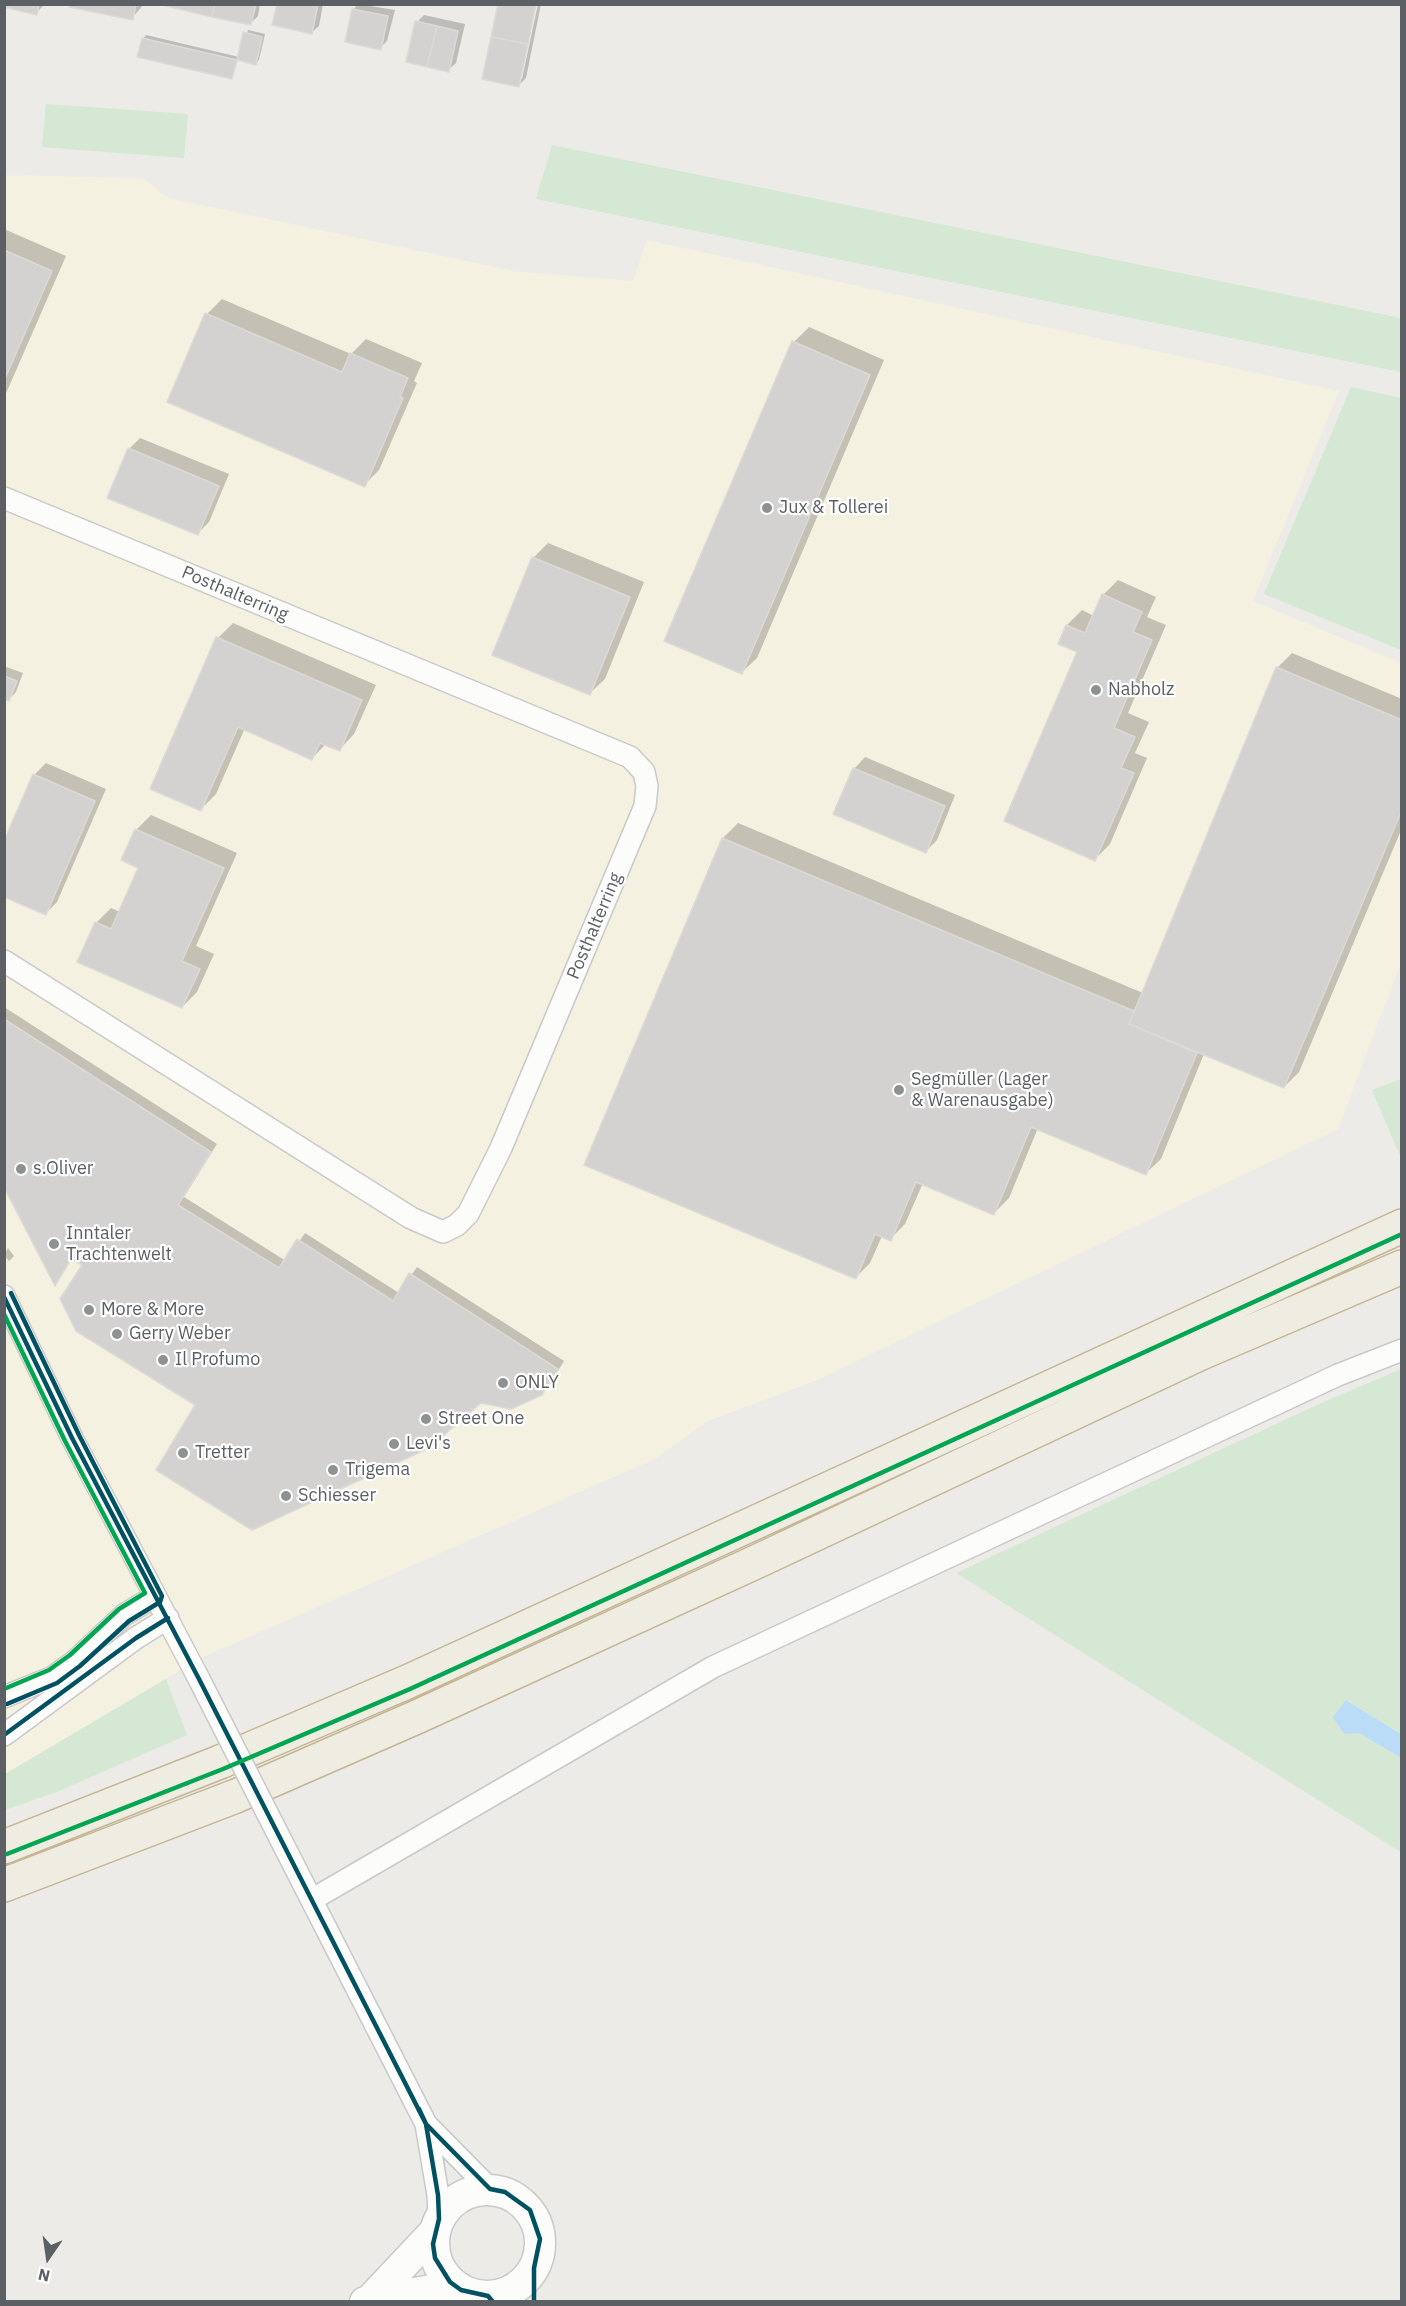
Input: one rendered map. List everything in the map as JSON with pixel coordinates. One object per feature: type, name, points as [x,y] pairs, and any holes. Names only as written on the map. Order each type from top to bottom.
[{"type":"highway","points":[[4,1847],[210,1766],[406,1682],[1401,1226]]},
{"type":"highway","points":[[4,1885],[236,1796],[387,1730],[758,1561],[1201,1353],[1401,1267]]},
{"type":"street","name":"Posthalterring","points":[[4,498],[630,757],[644,772],[647,786],[645,806],[501,1148],[468,1214],[457,1225],[443,1232],[411,1218],[4,961]]},
{"type":"street","points":[[4,1296],[72,1438],[168,1618],[426,2124],[438,2195],[435,2258],[441,2271],[481,2296]]},
{"type":"street","points":[[313,1899],[713,1667],[1338,1375],[1401,1350]]},
{"type":"street","points":[[4,1697],[53,1677],[75,1661],[124,1615],[155,1596]]},
{"type":"street","points":[[4,1736],[136,1638],[168,1618]]},
{"type":"street","points":[[426,2124],[490,2189]]},
{"type":"street","points":[[368,2300],[437,2225],[448,2206],[460,2196],[490,2189],[505,2192],[530,2210],[537,2224],[540,2239],[539,2254],[534,2268],[534,2301]]},
{"type":"street","points":[[368,2300],[437,2289],[481,2296],[515,2288],[534,2268]]},
{"type":"shaded area","points":[[5,175],[142,178],[169,198],[514,271],[633,281],[647,240],[1339,391],[1253,601],[1401,663],[1401,963],[1338,1129],[815,1381],[708,1421],[655,1459],[201,1658],[5,1774]]},
{"type":"green space","points":[[46,104],[188,114],[184,158],[42,147]]},
{"type":"green space","points":[[552,145],[1401,318],[1401,372],[536,199]]},
{"type":"green space","points":[[1351,387],[1401,398],[1401,650],[1264,594]]},
{"type":"green space","points":[[1401,1079],[1401,1158],[1372,1090]]},
{"type":"green space","points":[[1401,1369],[1401,1734],[1347,1700],[1359,1733],[1401,1758],[1401,1852],[956,1573],[1321,1403]]},
{"type":"green space","points":[[166,1679],[187,1735],[59,1791],[5,1810],[5,1774]]},
{"type":"water","points":[[1346,1700],[1401,1734],[1401,1758],[1359,1733],[1344,1734],[1333,1717]]},
{"type":"building","points":[[4,4],[39,4],[37,15],[4,7]]},
{"type":"building","points":[[69,4],[136,4],[133,20],[69,7]]},
{"type":"building","points":[[158,4],[215,4],[212,17]]},
{"type":"building","points":[[215,4],[256,4],[251,25],[212,17]]},
{"type":"building","points":[[277,4],[318,4],[312,34],[272,25]]},
{"type":"building","points":[[498,4],[536,4],[528,44],[491,37]]},
{"type":"building","points":[[352,9],[388,16],[381,50],[345,42]]},
{"type":"building","points":[[415,21],[437,26],[427,67],[406,62]]},
{"type":"building","points":[[437,26],[458,31],[449,72],[427,67]]},
{"type":"building","points":[[243,32],[262,37],[256,65],[237,60]]},
{"type":"building","points":[[491,37],[528,44],[519,87],[482,79]]},
{"type":"building","points":[[142,38],[237,60],[232,79],[137,57]]},
{"type":"building","points":[[4,250],[52,271],[4,381]]},
{"type":"building","points":[[205,313],[342,372],[350,353],[408,378],[400,397],[403,398],[365,487],[167,402]]},
{"type":"building","name":"Jux & Tollerei","points":[[792,341],[870,375],[742,674],[664,641]]},
{"type":"building","points":[[128,448],[219,486],[198,535],[107,498]]},
{"type":"building","points":[[532,557],[630,597],[590,695],[492,655]]},
{"type":"building","name":"Nabholz","points":[[1102,594],[1142,612],[1133,632],[1152,640],[1114,728],[1135,737],[1121,768],[1134,773],[1095,861],[1004,821],[1077,652],[1058,644],[1066,625],[1085,633]]},
{"type":"building","points":[[216,637],[362,700],[340,751],[320,743],[312,760],[238,727],[201,811],[150,789]]},
{"type":"building","points":[[1276,667],[1402,720],[1402,810],[1284,1088],[1129,1024]]},
{"type":"building","points":[[4,676],[17,681],[9,701],[4,699]]},
{"type":"building","points":[[853,768],[945,806],[926,853],[833,814]]},
{"type":"building","points":[[33,774],[95,801],[46,915],[4,897],[4,841]]},
{"type":"building","points":[[135,829],[224,868],[182,961],[200,969],[182,1008],[77,962],[95,922],[111,929],[138,868],[121,860]]},
{"type":"building","name":"Segmüller (Lager & Warenausgabe)","points":[[722,838],[1134,1011],[1129,1024],[1197,1053],[1146,1175],[1031,1127],[994,1215],[916,1182],[891,1241],[875,1234],[856,1279],[584,1165]]},
{"type":"building","points":[[4,1019],[211,1152],[178,1205],[279,1268],[297,1239],[393,1301],[409,1273],[558,1369],[542,1395],[511,1409],[481,1403],[429,1448],[252,1530],[156,1470],[195,1405],[76,1331],[60,1299],[82,1265],[71,1259],[55,1286],[4,1187]]},
{"type":"transit line","points":[[7,1854],[223,1769],[410,1689],[1402,1234]]},
{"type":"transit line","points":[[7,1704],[57,1683],[80,1666],[129,1621],[160,1602],[162,1596],[79,1435],[11,1293]]},
{"type":"transit line","points":[[4,1297],[72,1438],[199,1679],[426,2124],[490,2189],[505,2192],[530,2210],[540,2239],[534,2268],[534,2302]]},
{"type":"transit line","points":[[4,1314],[65,1441],[145,1593],[119,1609],[70,1655],[49,1670],[4,1689]]},
{"type":"transit line","points":[[4,1735],[136,1638],[168,1618]]},
{"type":"transit line","points":[[419,2109],[426,2124],[438,2195],[439,2219],[433,2244],[435,2258],[450,2282],[461,2290],[488,2296],[493,2302]]},
{"type":"place","name":"Jux & Tollerei","points":[[767,508]]},
{"type":"place","name":"Nabholz","points":[[1096,690]]},
{"type":"place","name":"Segmüller (Lager & Warenausgabe)","points":[[899,1090]]},
{"type":"place","name":"s.Oliver","points":[[21,1169]]},
{"type":"place","name":"Inntaler Trachtenwelt","points":[[54,1244]]},
{"type":"place","name":"More & More","points":[[89,1310]]},
{"type":"place","name":"Gerry Weber","points":[[117,1334]]},
{"type":"place","name":"Il Profumo","points":[[163,1360]]},
{"type":"place","name":"ONLY","points":[[503,1383]]},
{"type":"place","name":"Street One","points":[[426,1419]]},
{"type":"place","name":"Levi's","points":[[394,1444]]},
{"type":"place","name":"Tretter","points":[[183,1453]]},
{"type":"place","name":"Trigema","points":[[333,1470]]},
{"type":"place","name":"Schiesser","points":[[286,1496]]}]
